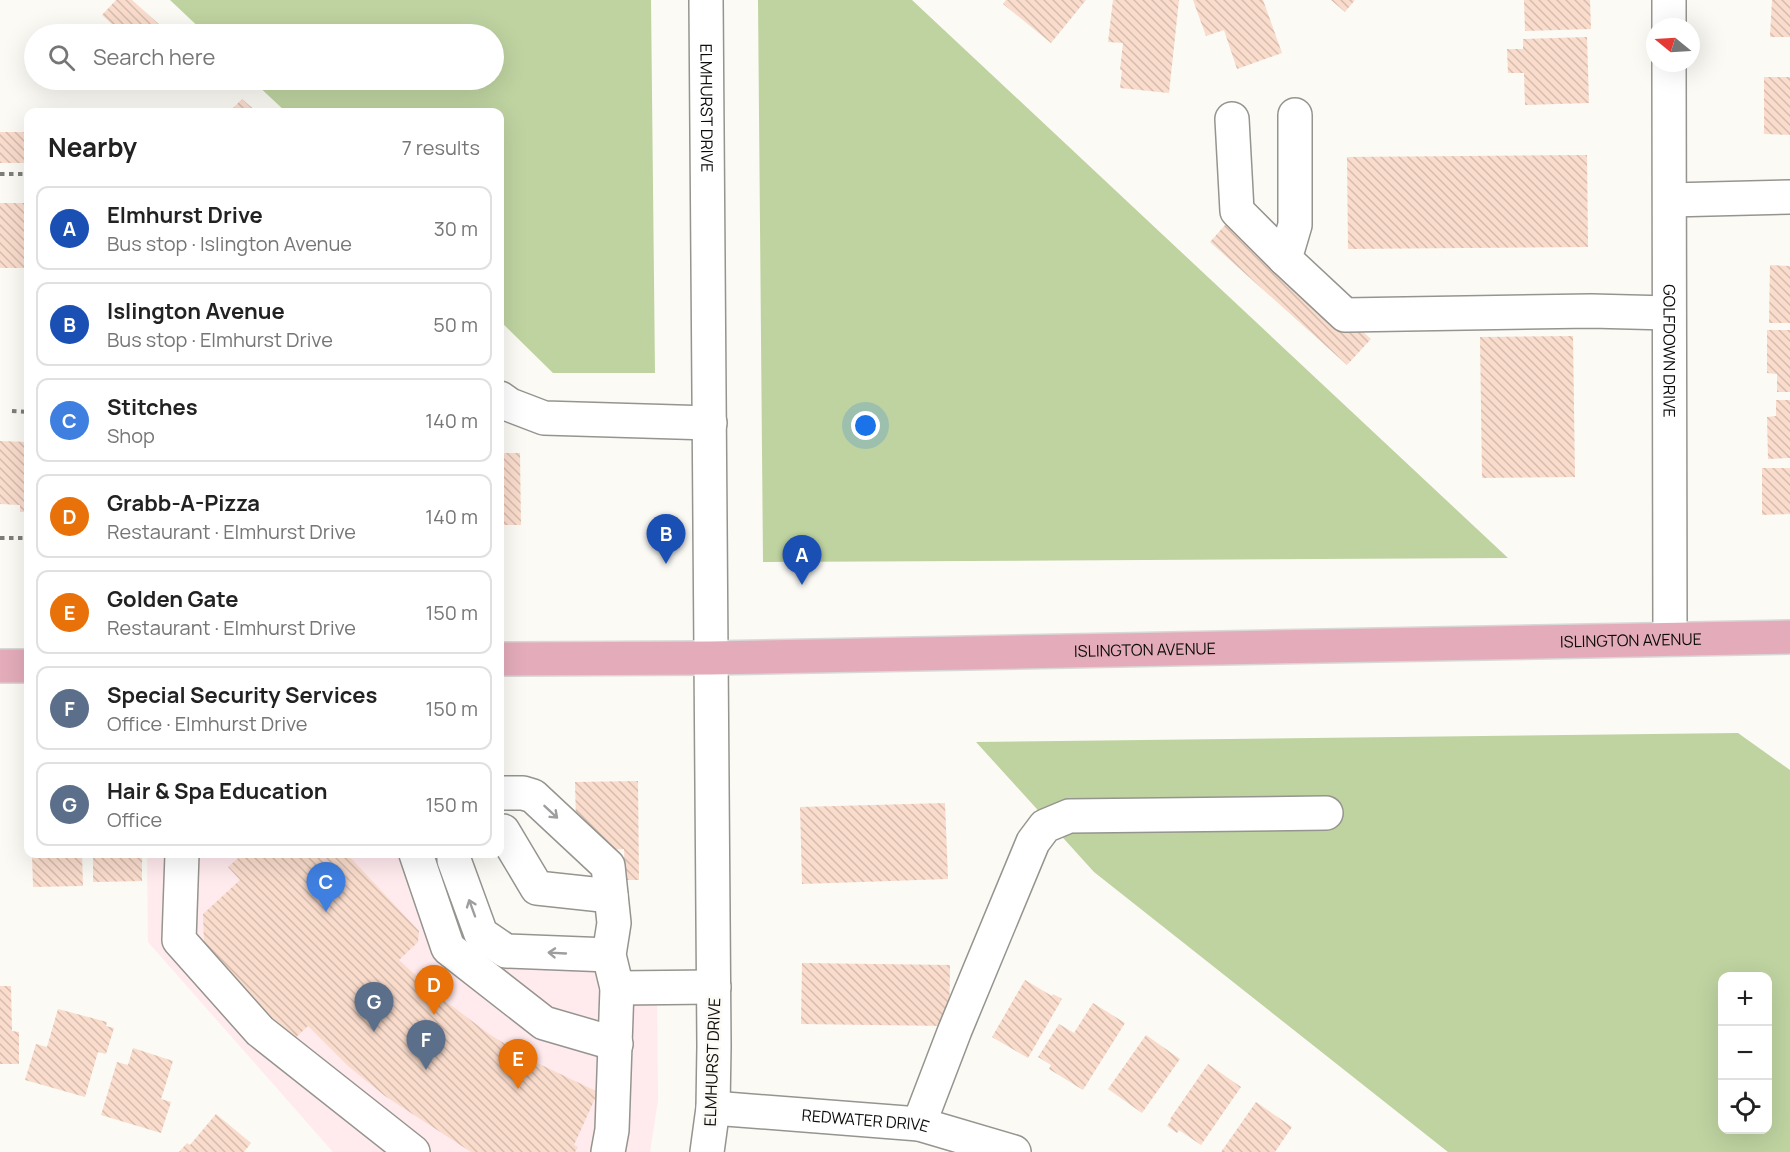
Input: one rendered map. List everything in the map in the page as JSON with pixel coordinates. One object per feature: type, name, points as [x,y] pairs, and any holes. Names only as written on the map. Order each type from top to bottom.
[{"type":"main road","name":"ISLINGTON AVENUE","points":[[504,658],[711,658],[1790,637]]},
{"type":"main road","points":[[0,666],[24,666]]},
{"type":"street","name":"ELMHURST DRIVE","points":[[706,0],[714,987],[713,1108],[707,1152]]},
{"type":"street","points":[[1669,0],[1669,18]]},
{"type":"street","name":"GOLFDOWN DRIVE","points":[[1669,72],[1670,639]]},
{"type":"street","points":[[1285,260],[1295,225],[1295,115]]},
{"type":"street","points":[[1232,119],[1237,211],[1285,260],[1345,315],[1591,311],[1670,313]]},
{"type":"street","points":[[1670,201],[1790,197]]},
{"type":"street","points":[[504,401],[544,418],[710,423]]},
{"type":"street","points":[[504,793],[523,793],[533,796],[608,866],[614,923],[609,955],[617,988],[612,1130],[608,1152]]},
{"type":"street","points":[[919,1124],[955,1030],[1033,842],[1045,826],[1069,816],[1326,813]]},
{"type":"street","points":[[504,833],[537,888],[611,896]]},
{"type":"street","points":[[182,858],[179,940],[260,1031],[413,1152]]},
{"type":"street","points":[[417,858],[448,948],[544,1023],[616,1044]]},
{"type":"street","points":[[454,858],[481,934],[506,951],[609,955]]},
{"type":"street","points":[[617,988],[714,987]]},
{"type":"street","name":"REDWATER DRIVE","points":[[713,1108],[919,1124],[1014,1152]]},
{"type":"path","points":[[0,174],[24,174]]},
{"type":"path","points":[[12,411],[24,412]]},
{"type":"path","points":[[0,538],[24,538]]},
{"type":"shaded area","points":[[147,858],[445,858],[476,940],[586,960],[657,1006],[658,1100],[650,1152],[333,1152],[148,942]]},
{"type":"green space","points":[[170,0],[651,0],[655,373],[553,373],[504,325],[504,108],[282,108],[263,90],[504,90],[504,24],[195,24]]},
{"type":"green space","points":[[758,0],[912,0],[1508,558],[763,562]]},
{"type":"green space","points":[[1738,733],[1790,770],[1790,1152],[1448,1152],[1094,872],[976,742]]},
{"type":"building","points":[[116,0],[132,0],[159,24],[112,24],[102,15]]},
{"type":"building","points":[[1006,0],[1086,0],[1051,43],[1003,4]]},
{"type":"building","points":[[1113,0],[1179,0],[1169,93],[1120,88],[1123,43],[1108,42]]},
{"type":"building","points":[[1193,0],[1263,0],[1282,53],[1237,69],[1224,30],[1206,36]]},
{"type":"building","points":[[1331,0],[1355,0],[1345,12]]},
{"type":"building","points":[[1524,0],[1590,0],[1591,29],[1525,31]]},
{"type":"building","points":[[1772,0],[1790,0],[1790,37],[1770,37]]},
{"type":"building","points":[[1587,37],[1589,103],[1525,105],[1524,73],[1508,73],[1507,49],[1523,49],[1523,39]]},
{"type":"building","points":[[1764,77],[1790,77],[1790,135],[1764,134]]},
{"type":"building","points":[[242,99],[252,108],[233,108]]},
{"type":"building","points":[[0,132],[24,132],[24,163],[0,163]]},
{"type":"building","points":[[1587,155],[1588,247],[1348,249],[1347,157]]},
{"type":"building","points":[[0,203],[24,203],[24,268],[0,268]]},
{"type":"building","points":[[1233,216],[1371,339],[1347,365],[1210,242]]},
{"type":"building","points":[[1770,265],[1790,266],[1790,323],[1769,323]]},
{"type":"building","points":[[1767,330],[1790,330],[1790,392],[1777,392],[1777,374],[1767,373]]},
{"type":"building","points":[[1573,336],[1575,477],[1482,478],[1480,337]]},
{"type":"building","points":[[1776,400],[1790,400],[1790,458],[1768,459],[1767,417],[1776,416]]},
{"type":"building","points":[[0,441],[24,442],[24,512],[20,512],[20,505],[0,504]]},
{"type":"building","points":[[504,453],[520,453],[521,525],[504,525]]},
{"type":"building","points":[[1762,468],[1790,468],[1790,514],[1762,515]]},
{"type":"building","points":[[638,781],[639,880],[625,880],[624,849],[606,850],[576,821],[575,782]]},
{"type":"building","points":[[945,803],[948,879],[802,884],[800,807]]},
{"type":"building","points":[[32,858],[82,858],[83,886],[33,887]]},
{"type":"building","points":[[93,858],[142,858],[142,881],[93,882]]},
{"type":"building","points":[[238,858],[351,858],[419,931],[418,942],[399,960],[435,993],[489,1034],[533,1061],[598,1092],[574,1145],[578,1147],[575,1152],[471,1152],[385,1096],[348,1066],[308,1026],[292,1041],[204,944],[203,914],[240,880],[228,867]]},
{"type":"building","points":[[802,963],[950,965],[949,1026],[801,1024]]},
{"type":"building","points":[[1025,980],[1052,996],[1053,994],[1062,999],[1028,1058],[992,1037]]},
{"type":"building","points":[[0,986],[11,986],[12,1031],[19,1032],[19,1064],[0,1064]]},
{"type":"building","points":[[1093,1003],[1125,1023],[1083,1090],[1049,1069],[1051,1065],[1038,1057],[1059,1024],[1074,1033]]},
{"type":"building","points":[[58,1009],[107,1022],[106,1026],[114,1028],[106,1054],[98,1052],[85,1097],[25,1080],[36,1044],[47,1047]]},
{"type":"building","points":[[1146,1035],[1180,1059],[1142,1113],[1108,1089]]},
{"type":"building","points":[[133,1048],[173,1061],[161,1099],[171,1102],[161,1133],[101,1115],[117,1062],[128,1065]]},
{"type":"building","points":[[1208,1064],[1241,1087],[1201,1145],[1179,1130],[1177,1133],[1167,1126]]},
{"type":"building","points":[[1256,1102],[1292,1127],[1275,1152],[1221,1152]]},
{"type":"building","points":[[216,1114],[251,1143],[244,1152],[179,1152],[187,1143],[190,1145]]},
{"type":"place","name":"Islington Avenue","points":[[666,564]]},
{"type":"place","name":"Elmhurst Drive","points":[[802,585]]},
{"type":"place","name":"Stitches","points":[[326,912]]},
{"type":"place","name":"Grabb-A-Pizza","points":[[434,1015]]},
{"type":"place","name":"Hair & Spa Education","points":[[374,1032]]},
{"type":"place","name":"Special Security Services","points":[[426,1070]]},
{"type":"place","name":"Golden Gate","points":[[518,1089]]}]
